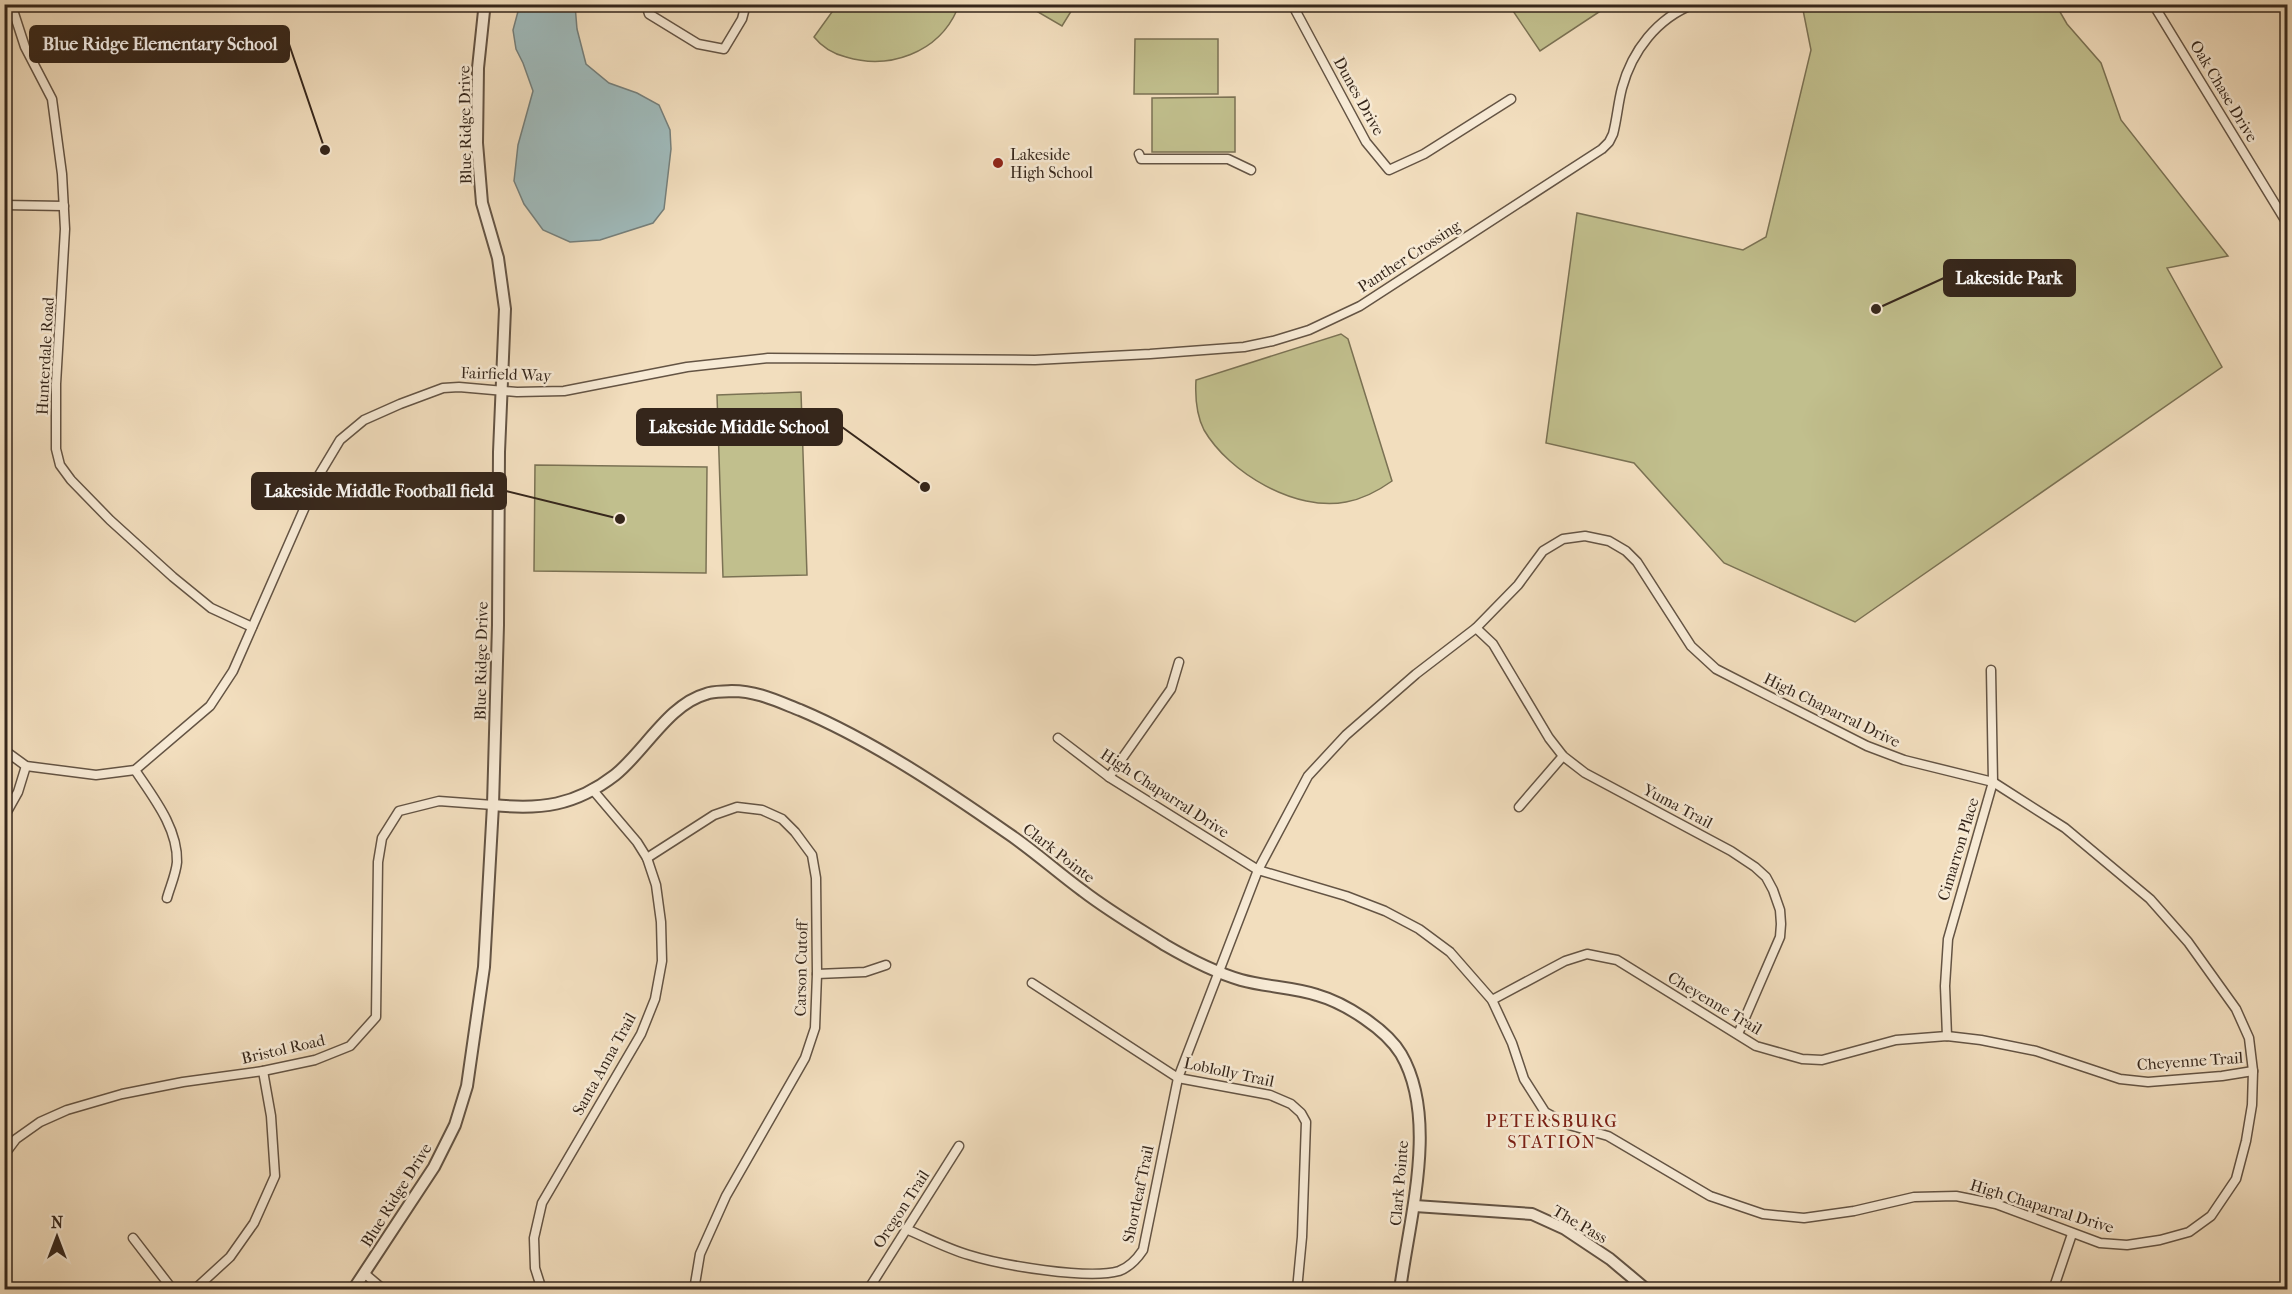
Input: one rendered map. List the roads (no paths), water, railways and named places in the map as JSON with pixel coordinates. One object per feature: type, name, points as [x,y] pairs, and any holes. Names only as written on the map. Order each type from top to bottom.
[{"type":"street","name":"Hunterdale Road","points":[[11,4],[25,47],[52,99],[63,174],[63,298],[56,384],[56,449],[60,465],[71,480],[173,578],[211,608],[252,627]]},
{"type":"street","name":"Blue Ridge Drive","points":[[353,1290],[434,1167],[455,1125],[467,1086],[484,967],[493,805],[498,625],[498,464],[505,309],[498,258],[482,203],[477,143],[478,68],[484,12],[482,4]]},
{"type":"street","points":[[645,4],[650,14],[698,44],[723,49],[742,19],[746,4]]},
{"type":"street","name":"Dunes Drive","points":[[1292,4],[1361,134],[1389,170],[1424,153],[1511,99]]},
{"type":"street","name":"Panther Crossing","points":[[1035,360],[1244,346],[1273,341],[1309,330],[1360,306],[1602,149],[1613,134],[1626,74],[1639,47],[1668,18],[1694,4]]},
{"type":"street","name":"Oak Chase Drive","points":[[2153,4],[2288,225]]},
{"type":"street","points":[[1139,154],[1141,159],[1227,159],[1251,170]]},
{"type":"street","points":[[4,204],[64,206]]},
{"type":"street","name":"Fairfield Way","points":[[135,770],[210,706],[233,671],[319,475],[340,440],[364,420],[443,388],[564,391],[687,367],[768,358],[1035,360]]},
{"type":"street","name":"High Chaparral Drive","points":[[1058,738],[1109,777],[1258,870],[1346,896],[1384,911],[1419,929],[1450,952],[1492,1000],[1512,1043],[1524,1079],[1545,1112],[1569,1125],[1608,1136],[1710,1196],[1762,1214],[1804,1218],[1854,1211],[1914,1197],[1956,1196],[1996,1204],[2100,1243],[2127,1245],[2160,1240],[2189,1232],[2211,1216],[2236,1179],[2252,1105],[2253,1071],[2248,1038],[2236,1010],[2188,942],[2158,908],[2065,828],[1994,782],[1904,760],[1876,749],[1716,669],[1691,646],[1637,562],[1626,551],[1609,541],[1585,536],[1563,539],[1542,551],[1518,585],[1476,628],[1416,674],[1346,735],[1308,776],[1258,870],[1220,973]]},
{"type":"street","name":"Yuma Trail","points":[[1476,628],[1493,644],[1549,738],[1563,756],[1585,773],[1731,851],[1766,877],[1779,910],[1781,924],[1779,937],[1738,1034]]},
{"type":"street","points":[[1109,777],[1171,689],[1179,662]]},
{"type":"street","name":"Cimarron Place","points":[[1947,1036],[1945,986],[1948,939],[1994,782],[1991,670]]},
{"type":"street","name":"Clark Pointe","points":[[493,805],[528,809],[549,806],[567,801],[592,789],[615,775],[671,717],[705,694],[733,691],[760,694],[831,723],[872,744],[1008,833],[1086,893],[1176,951],[1220,973],[1245,982],[1319,995],[1352,1011],[1377,1029],[1400,1052],[1415,1087],[1420,1122],[1415,1206],[1400,1290]]},
{"type":"street","points":[[4,750],[26,766],[96,775],[135,770],[163,815],[176,844],[177,864],[167,898]]},
{"type":"street","points":[[1520,807],[1563,756]]},
{"type":"street","points":[[4,817],[18,792],[26,766]]},
{"type":"street","name":"Santa Anna Trail","points":[[542,1290],[535,1268],[534,1238],[542,1203],[641,1034],[655,999],[662,961],[662,922],[656,885],[647,858],[637,842],[592,789]]},
{"type":"street","name":"Bristol Road","points":[[4,1155],[16,1139],[40,1122],[67,1110],[122,1094],[315,1060],[350,1046],[376,1017],[378,862],[382,838],[399,811],[439,801],[493,805]]},
{"type":"street","name":"Carson Cutoff","points":[[647,858],[714,815],[737,807],[762,810],[782,819],[812,855],[816,878],[815,1028],[805,1058],[726,1196],[700,1254],[694,1290]]},
{"type":"street","name":"Cheyenne Trail","points":[[1492,1000],[1565,961],[1587,954],[1617,960],[1756,1046],[1802,1059],[1822,1060],[1896,1040],[1947,1036],[2036,1050],[2120,1079],[2148,1082],[2253,1071]]},
{"type":"street","points":[[817,974],[864,972],[886,965]]},
{"type":"street","name":"Shortleaf Trail","points":[[906,1228],[969,1255],[1008,1264],[1090,1273],[1120,1271],[1135,1262],[1143,1250],[1178,1078],[1220,973]]},
{"type":"street","name":"Loblolly Trail","points":[[1032,983],[1178,1078],[1270,1095],[1291,1104],[1300,1113],[1306,1122],[1302,1237],[1297,1290]]},
{"type":"street","points":[[194,1290],[230,1257],[254,1223],[275,1176],[272,1116],[262,1071]]},
{"type":"street","name":"Oregon Trail","points":[[868,1290],[959,1146]]},
{"type":"street","name":"The Pass","points":[[1415,1206],[1532,1214],[1565,1229],[1610,1259],[1647,1290]]},
{"type":"street","points":[[2053,1290],[2072,1234]]},
{"type":"street","points":[[133,1238],[173,1290]]},
{"type":"street","points":[[364,1273],[384,1290]]},
{"type":"water","points":[[520,4],[575,5],[577,29],[586,64],[609,83],[637,93],[659,105],[670,130],[671,149],[664,209],[653,223],[600,240],[570,242],[543,230],[524,204],[514,181],[518,145],[533,91],[516,49],[513,30]]},
{"type":"place","name":"Blue Ridge Elementary School","points":[[325,150]]},
{"type":"place","name":"Lakeside High School","points":[[998,163]]},
{"type":"place","name":"Lakeside Park","points":[[1876,309]]},
{"type":"place","name":"Lakeside Middle School","points":[[925,487]]},
{"type":"place","name":"Lakeside Middle Football field","points":[[620,519]]},
{"type":"district","name":"PETERSBURG STATION","points":[[1552,1131]]}]
